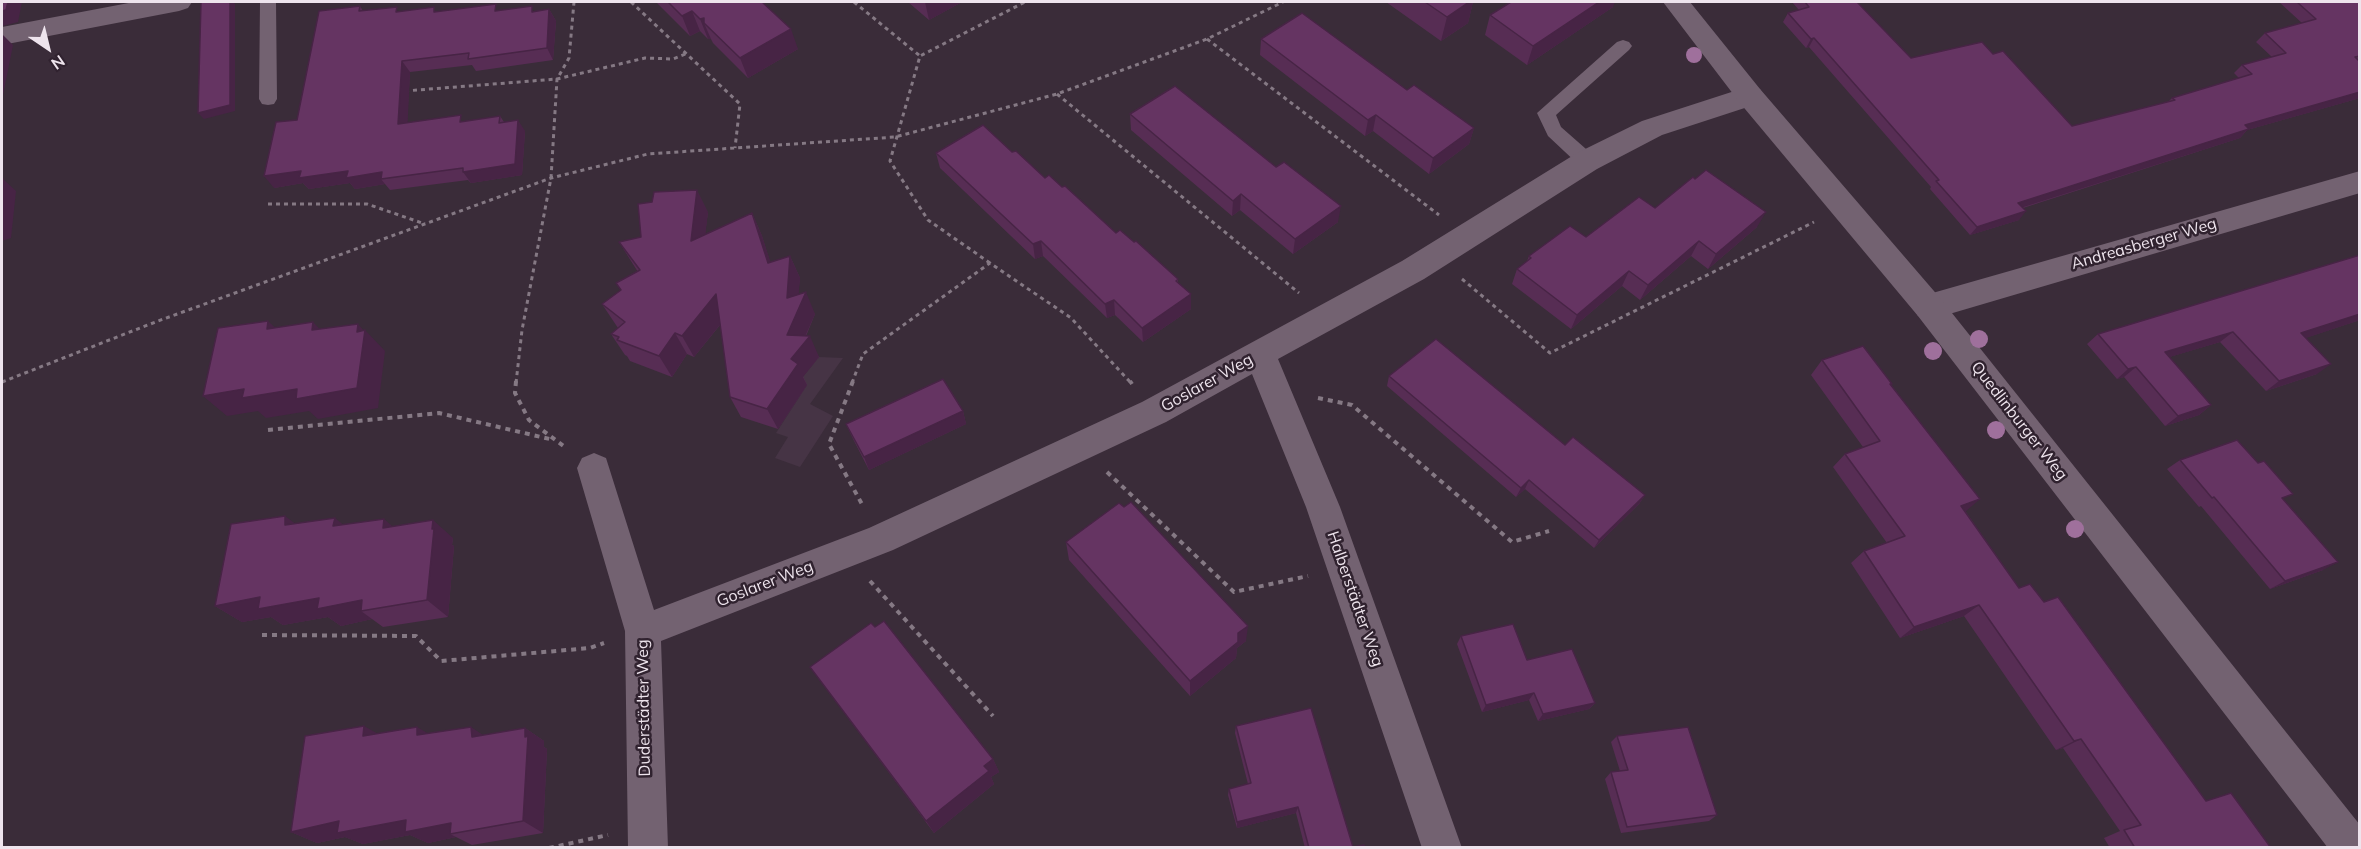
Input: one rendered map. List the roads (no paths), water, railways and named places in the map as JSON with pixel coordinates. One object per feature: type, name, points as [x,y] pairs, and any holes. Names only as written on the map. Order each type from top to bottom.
[{"type":"street","points":[[2,36],[178,2]]},
{"type":"street","name":"Quedlinburger Weg","points":[[1676,2],[1750,96],[1929,307],[2353,848]]},
{"type":"street","name":"Goslarer Weg","points":[[643,631],[881,539],[1154,412],[1434,256],[1587,161],[1652,128],[1750,96]]},
{"type":"street","name":"Andreasberger Weg","points":[[1929,307],[2360,182]]},
{"type":"street","name":"Halberstädter Weg","points":[[1260,354],[1276,389],[1344,568],[1442,848]]},
{"type":"street","name":"Duderstädter Weg","points":[[594,468],[643,631],[647,837]]},
{"type":"lane","points":[[268,2],[268,99]]},
{"type":"lane","points":[[1587,161],[1554,131],[1546,113],[1623,46]]}]
